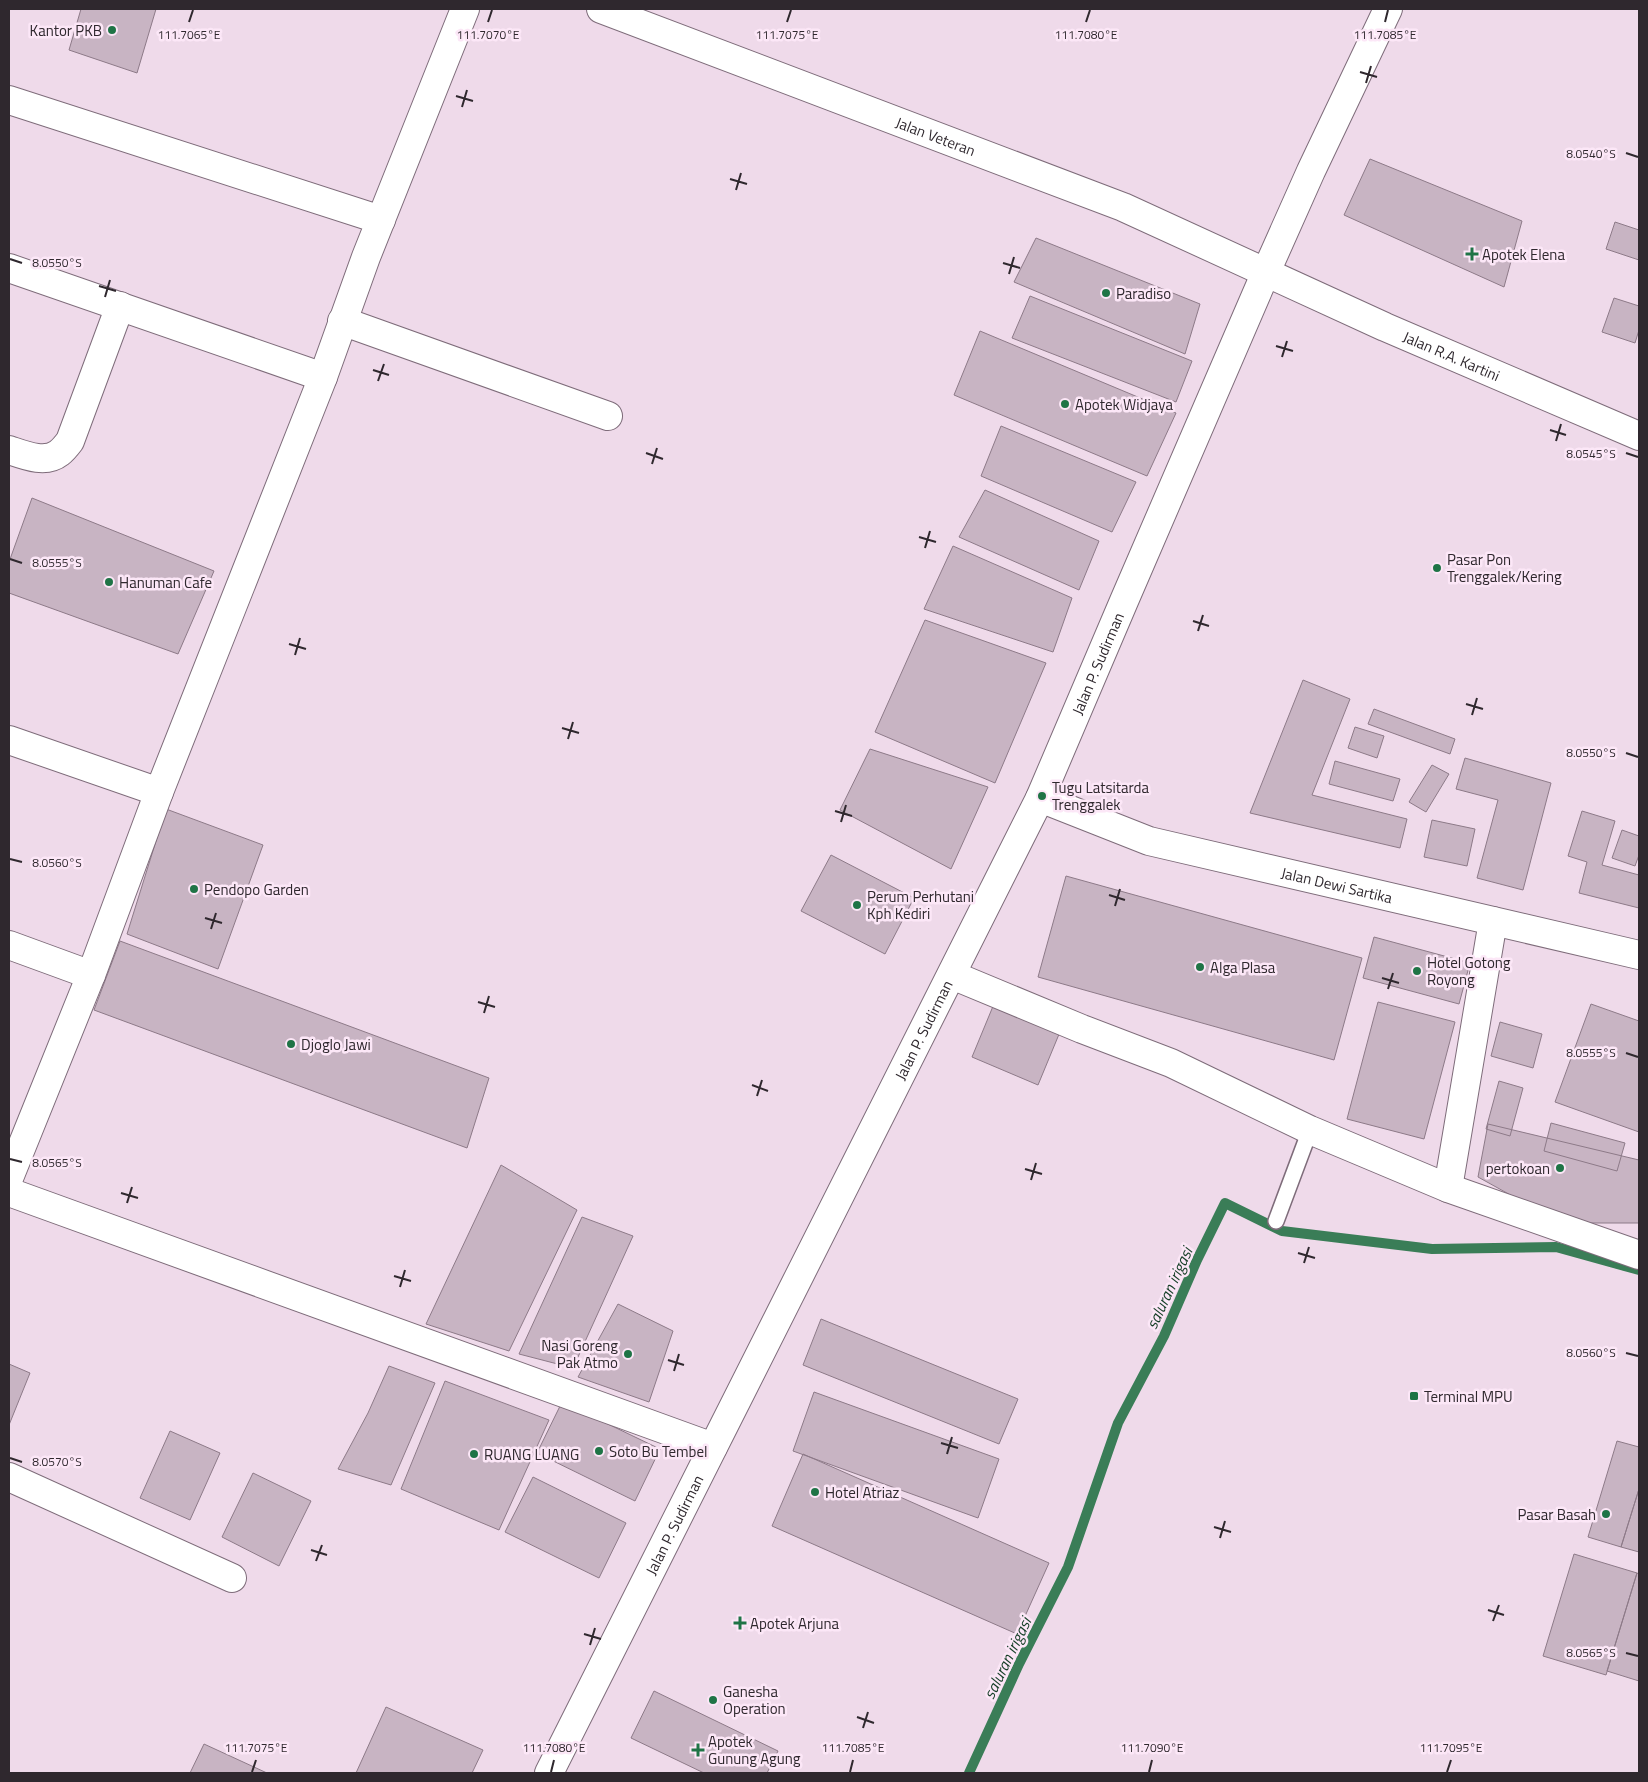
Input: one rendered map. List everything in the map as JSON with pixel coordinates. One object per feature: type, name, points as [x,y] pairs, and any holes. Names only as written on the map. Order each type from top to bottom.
[{"type":"main road","points":[[9,1178],[91,975],[159,792],[323,377],[342,321],[465,9]]},
{"type":"main road","name":"Jalan Veteran","points":[[601,9],[1123,207],[1266,272]]},
{"type":"main road","name":"Jalan P. Sudirman","points":[[549,1773],[1040,798],[1310,171],[1388,9]]},
{"type":"main road","points":[[9,100],[381,220]]},
{"type":"main road","points":[[9,268],[323,377]]},
{"type":"main road","name":"Jalan R.A. Kartini","points":[[1266,272],[1385,327],[1639,436]]},
{"type":"main road","points":[[9,450],[40,458],[51,458],[60,453],[70,441],[120,306]]},
{"type":"main road","points":[[342,321],[608,416]]},
{"type":"main road","points":[[9,740],[159,792]]},
{"type":"main road","name":"Jalan Dewi Sartika","points":[[1040,798],[1149,841],[1639,955]]},
{"type":"main road","points":[[1448,1188],[1493,921]]},
{"type":"main road","points":[[9,945],[91,975]]},
{"type":"main road","points":[[952,975],[1171,1063],[1310,1130],[1448,1188],[1639,1255]]},
{"type":"main road","points":[[9,1192],[713,1447]]},
{"type":"main road","points":[[9,1477],[232,1578]]},
{"type":"lane","points":[[1276,1220],[1310,1130]]},
{"type":"building","name":"Kantor PKB","points":[[81,9],[156,9],[137,73],[69,50]]},
{"type":"building","name":"Apotek Elena","points":[[1370,159],[1522,221],[1504,287],[1344,215]]},
{"type":"building","points":[[1615,222],[1639,230],[1639,260],[1606,249]]},
{"type":"building","name":"Paradiso","points":[[1036,238],[1200,304],[1185,354],[1014,282]]},
{"type":"building","points":[[1030,296],[1192,361],[1176,402],[1012,338]]},
{"type":"building","points":[[1614,298],[1639,306],[1639,330],[1635,343],[1602,332]]},
{"type":"building","name":"Apotek Widjaya","points":[[980,331],[1176,413],[1147,476],[954,395]]},
{"type":"building","points":[[1001,426],[1136,482],[1112,532],[981,476]]},
{"type":"building","points":[[985,490],[1099,541],[1079,590],[959,537]]},
{"type":"building","name":"Hanuman Cafe","points":[[32,498],[214,571],[178,654],[9,593],[9,562]]},
{"type":"building","points":[[953,546],[1072,598],[1053,652],[924,609]]},
{"type":"building","points":[[925,620],[1046,663],[995,783],[875,732]]},
{"type":"building","points":[[1303,680],[1350,699],[1312,795],[1407,819],[1400,848],[1250,813]]},
{"type":"building","points":[[1374,709],[1455,739],[1450,754],[1368,724]]},
{"type":"building","points":[[1355,727],[1384,736],[1377,758],[1348,748]]},
{"type":"building","points":[[870,749],[988,787],[951,869],[840,810]]},
{"type":"building","points":[[1465,758],[1551,783],[1523,890],[1477,878],[1498,800],[1456,789]]},
{"type":"building","points":[[1335,761],[1400,779],[1393,801],[1329,784]]},
{"type":"building","points":[[1432,765],[1449,774],[1426,812],[1409,802]]},
{"type":"building","name":"Pendopo Garden","points":[[166,809],[263,845],[218,969],[127,934]]},
{"type":"building","points":[[1582,811],[1615,821],[1602,865],[1639,875],[1639,908],[1579,893],[1587,862],[1568,856]]},
{"type":"building","points":[[1432,820],[1475,829],[1467,866],[1424,857]]},
{"type":"building","points":[[1622,830],[1639,836],[1639,855],[1635,866],[1612,858]]},
{"type":"building","name":"Perum Perhutani Kph Kediri","points":[[831,855],[914,898],[885,954],[801,911]]},
{"type":"building","name":"Alga Plasa","points":[[1066,876],[1362,958],[1334,1060],[1038,977]]},
{"type":"building","name":"Hotel Gotong Royong","points":[[1374,937],[1470,963],[1459,1004],[1363,978]]},
{"type":"building","name":"Djoglo Jawi","points":[[120,941],[489,1078],[467,1148],[94,1010]]},
{"type":"building","points":[[996,999],[1062,1027],[1038,1085],[972,1057]]},
{"type":"building","points":[[1378,1002],[1455,1022],[1424,1139],[1347,1119]]},
{"type":"building","points":[[1591,1004],[1639,1021],[1639,1132],[1555,1102]]},
{"type":"building","points":[[1500,1022],[1542,1034],[1533,1068],[1491,1056]]},
{"type":"building","points":[[1499,1081],[1523,1088],[1510,1136],[1486,1129]]},
{"type":"building","points":[[1551,1123],[1625,1143],[1617,1171],[1544,1151]]},
{"type":"building","name":"pertokoan","points":[[1488,1124],[1639,1160],[1639,1223],[1561,1223],[1478,1177]]},
{"type":"building","points":[[501,1165],[577,1210],[509,1351],[426,1324]]},
{"type":"building","points":[[582,1217],[633,1236],[573,1368],[519,1354]]},
{"type":"building","name":"Nasi Goreng Pak Atmo","points":[[618,1304],[673,1331],[649,1402],[578,1377]]},
{"type":"building","points":[[821,1319],[1018,1399],[999,1444],[803,1365]]},
{"type":"building","points":[[9,1364],[30,1373],[9,1425]]},
{"type":"building","points":[[389,1366],[435,1383],[391,1485],[338,1469],[368,1413]]},
{"type":"building","name":"RUANG LUANG","points":[[445,1381],[549,1420],[499,1530],[401,1489]]},
{"type":"building","points":[[814,1392],[999,1459],[978,1518],[793,1451]]},
{"type":"building","name":"Soto Bu Tembel","points":[[562,1402],[660,1449],[635,1501],[537,1453]]},
{"type":"building","points":[[170,1431],[220,1453],[190,1520],[140,1498]]},
{"type":"building","points":[[1617,1441],[1639,1447],[1639,1489],[1621,1547],[1588,1537]]},
{"type":"building","points":[[803,1454],[1049,1563],[1017,1634],[772,1526]]},
{"type":"building","points":[[253,1473],[311,1501],[279,1566],[222,1537]]},
{"type":"building","points":[[533,1477],[626,1523],[599,1578],[505,1532]]},
{"type":"building","points":[[1639,1489],[1639,1552],[1621,1547]]},
{"type":"building","points":[[1574,1554],[1637,1573],[1606,1675],[1543,1656]]},
{"type":"building","points":[[1637,1573],[1639,1574],[1639,1681],[1607,1671]]},
{"type":"building","points":[[654,1691],[778,1751],[767,1773],[704,1773],[631,1738]]},
{"type":"building","points":[[386,1707],[483,1750],[472,1773],[356,1773]]},
{"type":"building","points":[[204,1744],[267,1773],[190,1773]]},
{"type":"waterway","name":"saluran irigasi","points":[[969,1773],[1019,1664],[1068,1567],[1118,1423],[1164,1336],[1197,1260],[1225,1203],[1282,1231],[1432,1249],[1556,1247],[1639,1270]]},
{"type":"place","name":"Kantor PKB","points":[[112,30]]},
{"type":"place","name":"Apotek Elena","points":[[1472,254]]},
{"type":"place","name":"Paradiso","points":[[1106,293]]},
{"type":"place","name":"Apotek Widjaya","points":[[1065,404]]},
{"type":"place","name":"Pasar Pon Trenggalek/Kering","points":[[1437,568]]},
{"type":"place","name":"Hanuman Cafe","points":[[109,582]]},
{"type":"place","name":"Tugu Latsitarda Trenggalek","points":[[1042,796]]},
{"type":"place","name":"Pendopo Garden","points":[[194,889]]},
{"type":"place","name":"Perum Perhutani Kph Kediri","points":[[857,905]]},
{"type":"place","name":"Alga Plasa","points":[[1200,967]]},
{"type":"place","name":"Hotel Gotong Royong","points":[[1417,971]]},
{"type":"place","name":"Djoglo Jawi","points":[[291,1044]]},
{"type":"place","name":"pertokoan","points":[[1560,1168]]},
{"type":"place","name":"Nasi Goreng Pak Atmo","points":[[628,1354]]},
{"type":"place","name":"Terminal MPU","points":[[1414,1396]]},
{"type":"place","name":"Soto Bu Tembel","points":[[599,1451]]},
{"type":"place","name":"RUANG LUANG","points":[[474,1454]]},
{"type":"place","name":"Hotel Atriaz","points":[[815,1492]]},
{"type":"place","name":"Pasar Basah","points":[[1606,1514]]},
{"type":"place","name":"Apotek Arjuna","points":[[740,1623]]},
{"type":"place","name":"Ganesha Operation","points":[[713,1700]]},
{"type":"place","name":"Apotek Gunung Agung","points":[[698,1750]]}]
